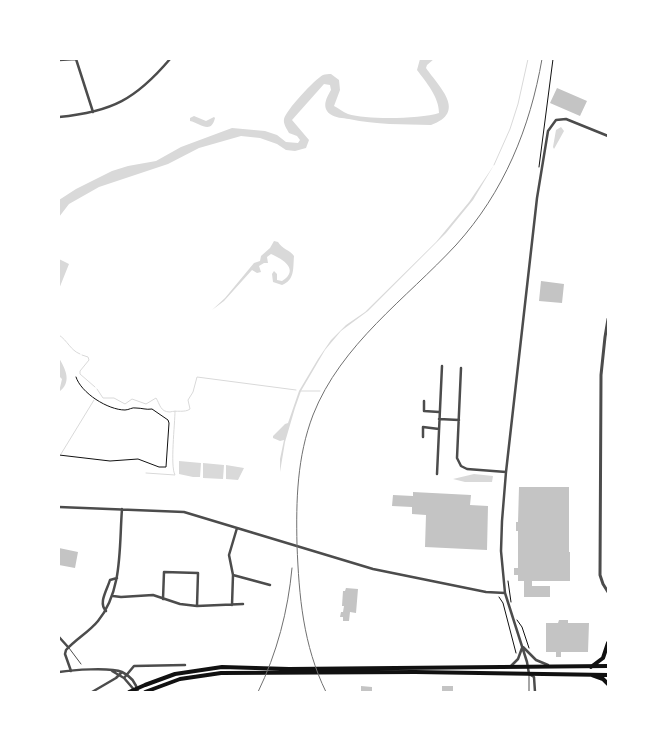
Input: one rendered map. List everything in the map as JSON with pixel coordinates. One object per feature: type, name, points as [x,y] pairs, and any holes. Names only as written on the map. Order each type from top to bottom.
[{"type":"main road","points":[[591,667],[603,658],[608,643]]},
{"type":"main road","points":[[135,691],[175,674],[222,667],[528,666],[555,668],[608,666]]},
{"type":"main road","points":[[145,692],[180,679],[221,673],[415,672],[608,675]]},
{"type":"main road","points":[[592,675],[608,684]]},
{"type":"street","points":[[59,60],[76,59],[93,112]]},
{"type":"street","points":[[59,117],[93,112],[133,95],[153,78],[170,59]]},
{"type":"street","points":[[535,692],[534,677],[529,674],[505,593],[502,541],[506,472],[537,198],[548,131],[556,120],[566,119],[608,136]]},
{"type":"street","points":[[608,319],[601,375],[600,549],[601,580],[608,592]]},
{"type":"street","points":[[437,474],[442,366]]},
{"type":"street","points":[[461,368],[457,458],[461,466],[467,469],[506,472]]},
{"type":"street","points":[[424,401],[424,411],[439,412]]},
{"type":"street","points":[[439,419],[459,420]]},
{"type":"street","points":[[423,437],[423,428],[439,429]]},
{"type":"street","points":[[59,507],[184,512],[372,569],[486,592],[505,593]]},
{"type":"street","points":[[70,671],[65,653],[106,611],[113,596],[117,578],[122,509]]},
{"type":"street","points":[[232,605],[233,575],[229,555],[237,528]]},
{"type":"street","points":[[163,599],[164,572],[198,573],[197,606]]},
{"type":"street","points":[[233,575],[270,585]]},
{"type":"street","points":[[106,611],[102,602],[110,580],[117,578]]},
{"type":"street","points":[[113,596],[144,594],[197,606],[242,604]]},
{"type":"street","points":[[59,637],[68,648]]},
{"type":"street","points":[[510,667],[518,659],[522,647]]},
{"type":"street","points":[[522,647],[536,660],[555,668]]},
{"type":"street","points":[[124,678],[134,666],[185,666]]},
{"type":"street","points":[[59,672],[111,670],[127,675],[136,683],[135,691]]},
{"type":"street","points":[[121,673],[135,691]]},
{"type":"street","points":[[92,692],[121,673]]},
{"type":"lane","points":[[68,648],[81,664]]},
{"type":"lane","points":[[529,674],[529,692]]},
{"type":"path","points":[[542,174],[539,172],[538,159],[553,59]]},
{"type":"path","points":[[59,455],[110,462],[138,459],[159,468],[166,468],[168,420],[152,409],[147,410],[134,407],[126,410],[102,404],[93,398],[76,378]]},
{"type":"path","points":[[509,587],[512,602]]},
{"type":"path","points":[[500,598],[517,654]]},
{"type":"path","points":[[516,618],[522,627],[531,651]]},
{"type":"shaded area","points":[[420,59],[434,59],[426,68],[443,91],[449,107],[442,120],[431,125],[380,123],[339,118],[327,111],[325,105],[331,90],[330,85],[324,84],[292,120],[309,140],[306,148],[295,151],[286,150],[277,144],[260,138],[241,136],[199,148],[168,164],[99,187],[69,204],[59,217],[59,200],[76,189],[112,171],[156,161],[181,147],[232,128],[265,131],[277,135],[286,142],[298,143],[300,140],[297,136],[289,133],[284,119],[301,95],[324,75],[331,74],[339,80],[340,90],[334,106],[348,114],[393,118],[419,117],[439,113],[437,101],[417,70]]},
{"type":"shaded area","points":[[194,116],[206,121],[215,118],[211,126],[205,127],[190,121],[190,118]]},
{"type":"shaded area","points":[[561,127],[564,131],[554,149],[556,130]]},
{"type":"shaded area","points":[[494,165],[473,200],[446,233],[368,311],[341,331],[325,350],[301,391],[285,442],[280,472],[280,459],[284,440],[280,441],[273,438],[273,436],[288,423],[299,391],[331,340],[346,325],[365,312],[436,242],[469,202]]},
{"type":"shaded area","points":[[274,241],[278,242],[294,256],[292,273],[289,280],[282,285],[273,282],[272,274],[274,271],[277,274],[277,280],[282,281],[290,273],[290,269],[288,265],[271,254],[267,257],[268,263],[259,266],[261,272],[257,273],[252,270],[224,301],[212,310],[225,298],[254,263],[260,261],[261,256],[270,248]]},
{"type":"shaded area","points":[[59,259],[69,264],[59,289]]},
{"type":"shaded area","points":[[59,358],[66,371],[67,380],[59,392],[62,379],[59,376]]},
{"type":"shaded area","points":[[179,461],[201,463],[200,477],[179,474]]},
{"type":"shaded area","points":[[203,463],[224,465],[223,479],[203,478]]},
{"type":"shaded area","points":[[226,465],[244,468],[238,480],[226,479]]},
{"type":"shaded area","points":[[474,474],[493,476],[492,482],[465,482],[453,479]]},
{"type":"building","points":[[557,88],[587,101],[580,116],[550,103]]},
{"type":"building","points":[[541,281],[564,284],[562,303],[539,301]]},
{"type":"building","points":[[519,487],[569,487],[570,581],[532,581],[532,586],[550,586],[550,597],[524,597],[524,581],[518,581],[518,575],[514,575],[514,568],[518,568],[518,531],[516,531],[516,522],[518,522]]},
{"type":"building","points":[[413,492],[471,495],[470,505],[488,506],[487,550],[425,547],[426,515],[412,514],[412,507],[392,506],[393,495],[413,496]]},
{"type":"building","points":[[59,548],[78,552],[75,568],[59,565]]},
{"type":"building","points":[[346,588],[358,589],[356,613],[350,612],[349,621],[343,621],[343,617],[340,617],[344,606],[342,606],[343,591]]},
{"type":"building","points":[[559,620],[568,620],[568,623],[589,623],[588,652],[561,652],[561,657],[556,657],[556,652],[546,652],[546,623],[558,623]]},
{"type":"building","points":[[361,686],[372,687],[372,692],[361,692]]},
{"type":"building","points":[[442,686],[453,686],[453,692],[442,692]]},
{"type":"waterway","points":[[494,165],[510,129],[518,104],[528,59]]},
{"type":"waterway","points":[[59,335],[80,354]]},
{"type":"waterway","points":[[82,355],[88,357],[89,360],[80,371],[80,374],[95,387]]},
{"type":"waterway","points":[[97,389],[103,398],[114,398],[125,404],[132,399],[146,404],[156,398],[162,409],[167,412],[190,409],[188,400],[193,392],[197,377],[296,390]]},
{"type":"waterway","points":[[300,391],[320,391]]},
{"type":"waterway","points":[[61,454],[94,400]]},
{"type":"waterway","points":[[146,473],[175,475],[173,454],[175,411]]},
{"type":"railway","points":[[326,692],[318,674],[307,638],[301,602],[297,545],[299,479],[304,447],[313,415],[325,390],[357,344],[456,245],[488,203],[501,181],[522,134],[537,85],[542,59]]},
{"type":"railway","points":[[258,692],[281,632],[292,568]]}]
